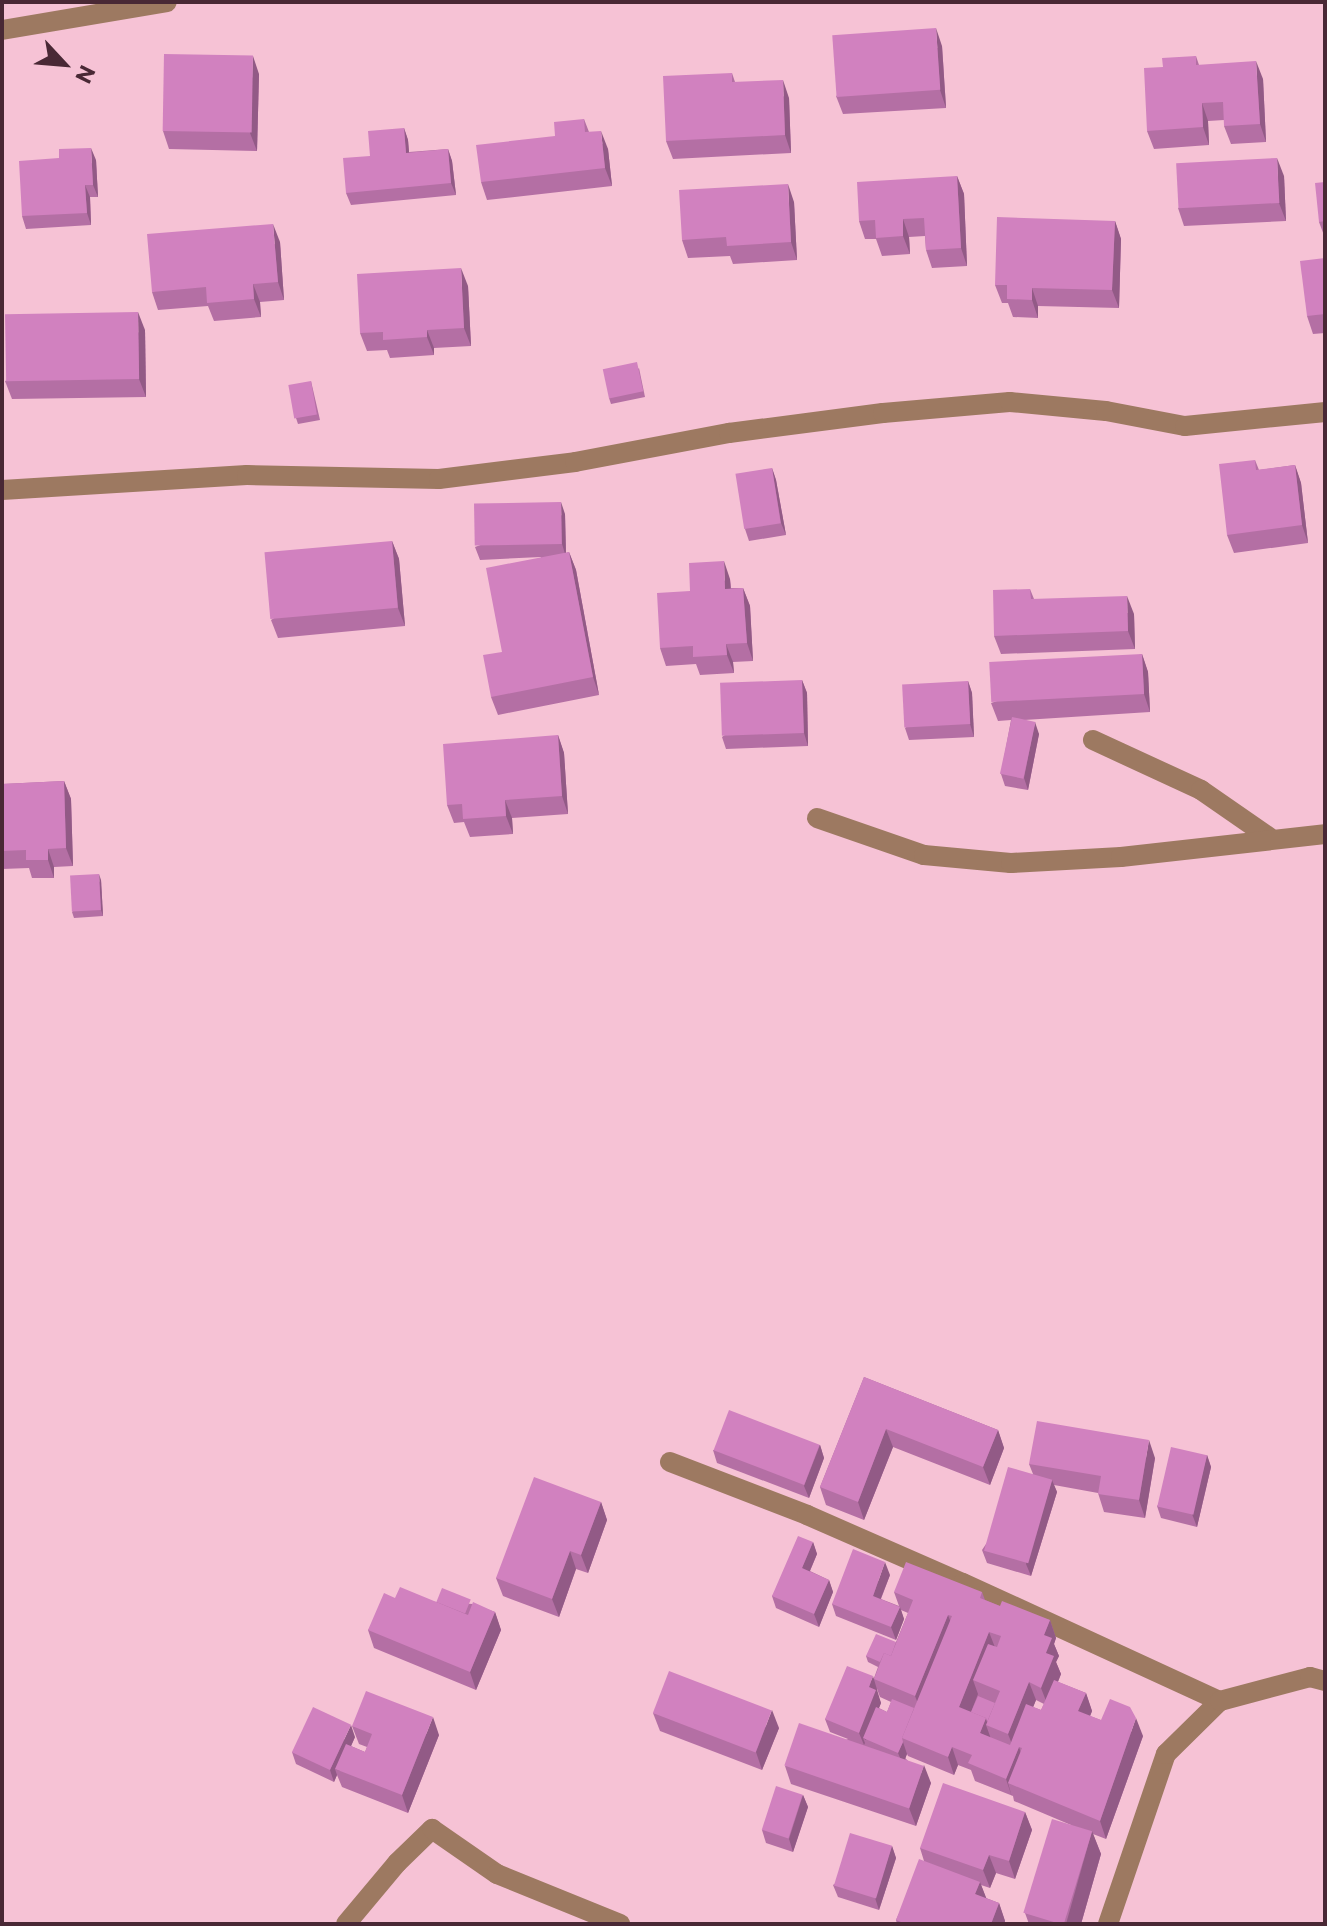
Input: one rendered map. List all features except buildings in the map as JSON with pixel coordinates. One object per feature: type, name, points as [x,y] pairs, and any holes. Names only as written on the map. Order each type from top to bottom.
[{"type":"street","points":[[2,30],[167,2]]},
{"type":"street","points":[[2,490],[247,475],[439,479],[575,462],[729,433],[883,413],[1010,402],[1106,411],[1185,426],[1325,412]]},
{"type":"street","points":[[1093,740],[1201,790],[1269,837]]},
{"type":"street","points":[[817,818],[924,855],[1011,863],[1121,857],[1269,837],[1325,834]]},
{"type":"street","points":[[670,1462],[807,1515],[949,1576],[1220,1701]]},
{"type":"street","points":[[1108,1924],[1166,1754],[1220,1701],[1310,1677],[1325,1681]]},
{"type":"street","points":[[346,1924],[397,1863],[432,1829],[497,1874],[620,1924]]}]
